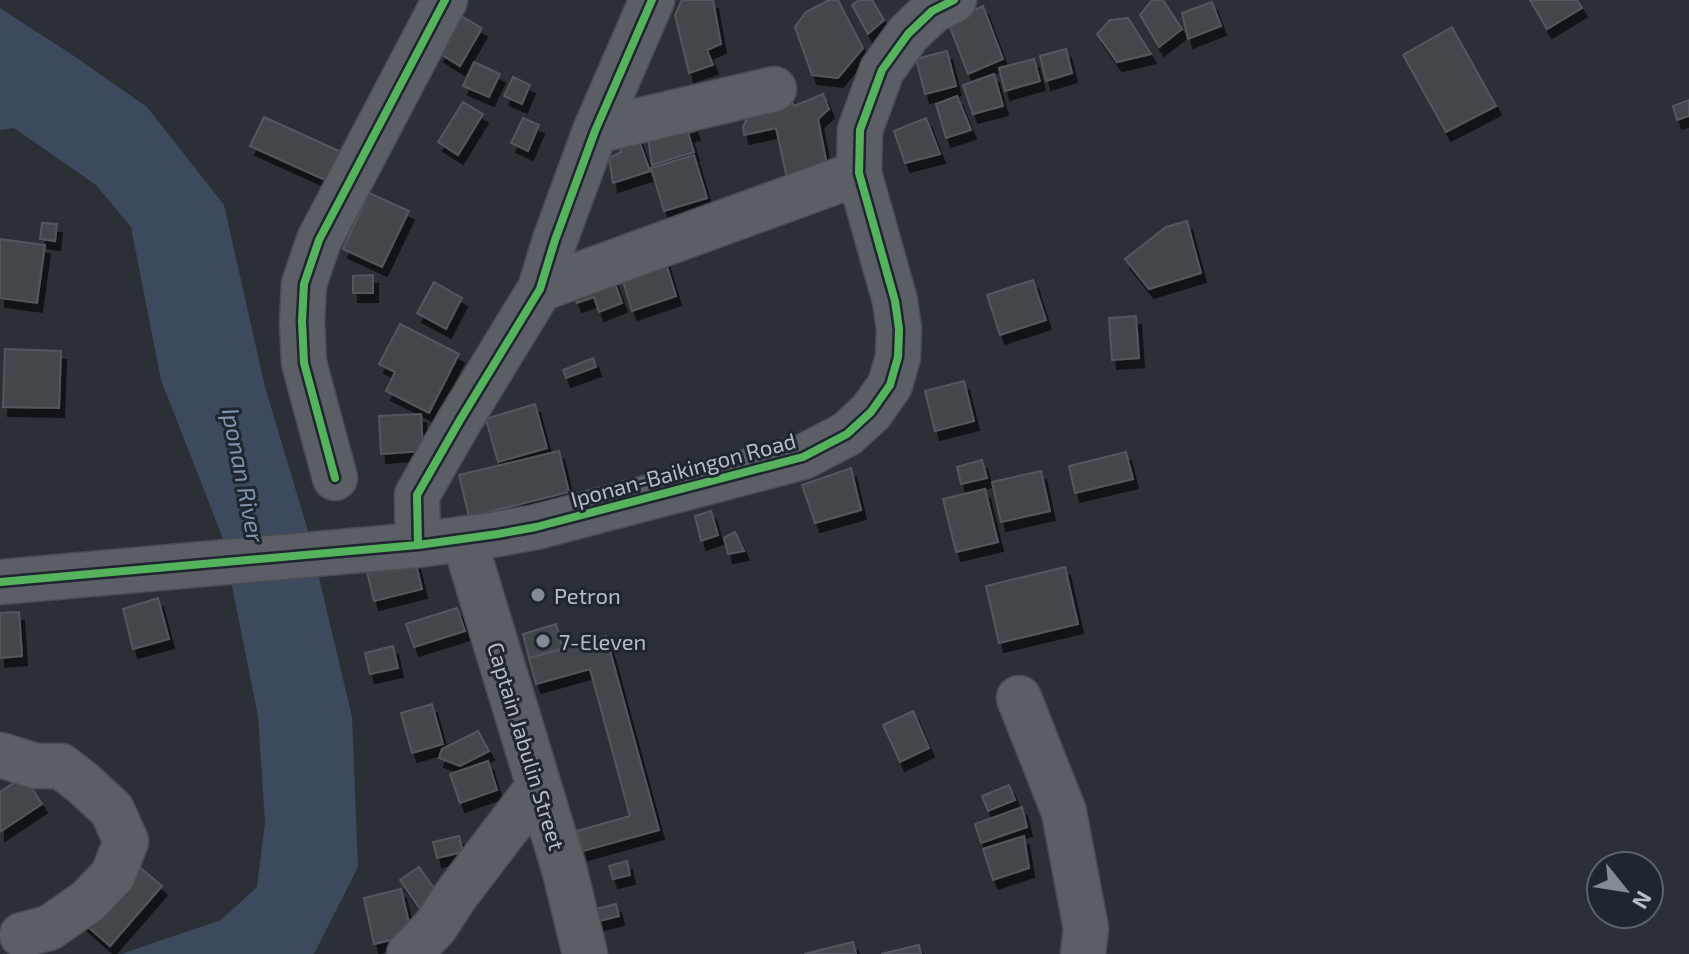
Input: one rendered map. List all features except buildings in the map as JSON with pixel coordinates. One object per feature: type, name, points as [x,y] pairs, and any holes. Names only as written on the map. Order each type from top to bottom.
[{"type":"street","points":[[335,478],[304,363],[304,284],[319,240],[445,0]]},
{"type":"street","points":[[399,546],[417,495],[540,289],[595,131],[652,0]]},
{"type":"street","name":"Iponan-Baikingon Road","points":[[0,582],[399,546],[536,527],[803,457],[847,434],[871,412],[890,385],[898,357],[899,329],[895,301],[859,173],[860,130],[882,70],[908,34],[932,11],[954,0]]},
{"type":"street","points":[[595,131],[774,89]]},
{"type":"street","points":[[540,289],[859,173]]},
{"type":"street","name":"Captain Jabulin Street","points":[[464,539],[565,872],[585,954]]},
{"type":"street","points":[[1019,698],[1064,812],[1086,929],[1083,954]]},
{"type":"street","points":[[0,755],[36,766],[61,766],[112,810],[126,841],[113,875],[88,901],[49,928],[22,935]]},
{"type":"street","points":[[409,954],[435,927],[539,786]]},
{"type":"water","name":"Iponan River","points":[[0,8],[147,107],[224,205],[265,387],[308,531],[352,717],[358,867],[314,954],[121,954],[221,920],[257,887],[265,823],[258,716],[222,536],[161,380],[131,227],[96,185],[14,128],[0,130]]},
{"type":"cycle path","points":[[335,478],[304,363],[304,284],[319,240],[445,0]]},
{"type":"cycle path","points":[[418,545],[417,495],[540,289],[595,131],[652,0]]},
{"type":"cycle path","points":[[0,582],[418,545],[498,534],[536,527],[803,457],[847,434],[871,412],[890,385],[898,357],[899,329],[895,301],[859,173],[860,130],[882,70],[908,34],[932,11],[954,0]]},
{"type":"place","name":"Petron","points":[[538,595]]},
{"type":"place","name":"7-Eleven","points":[[543,641]]}]
